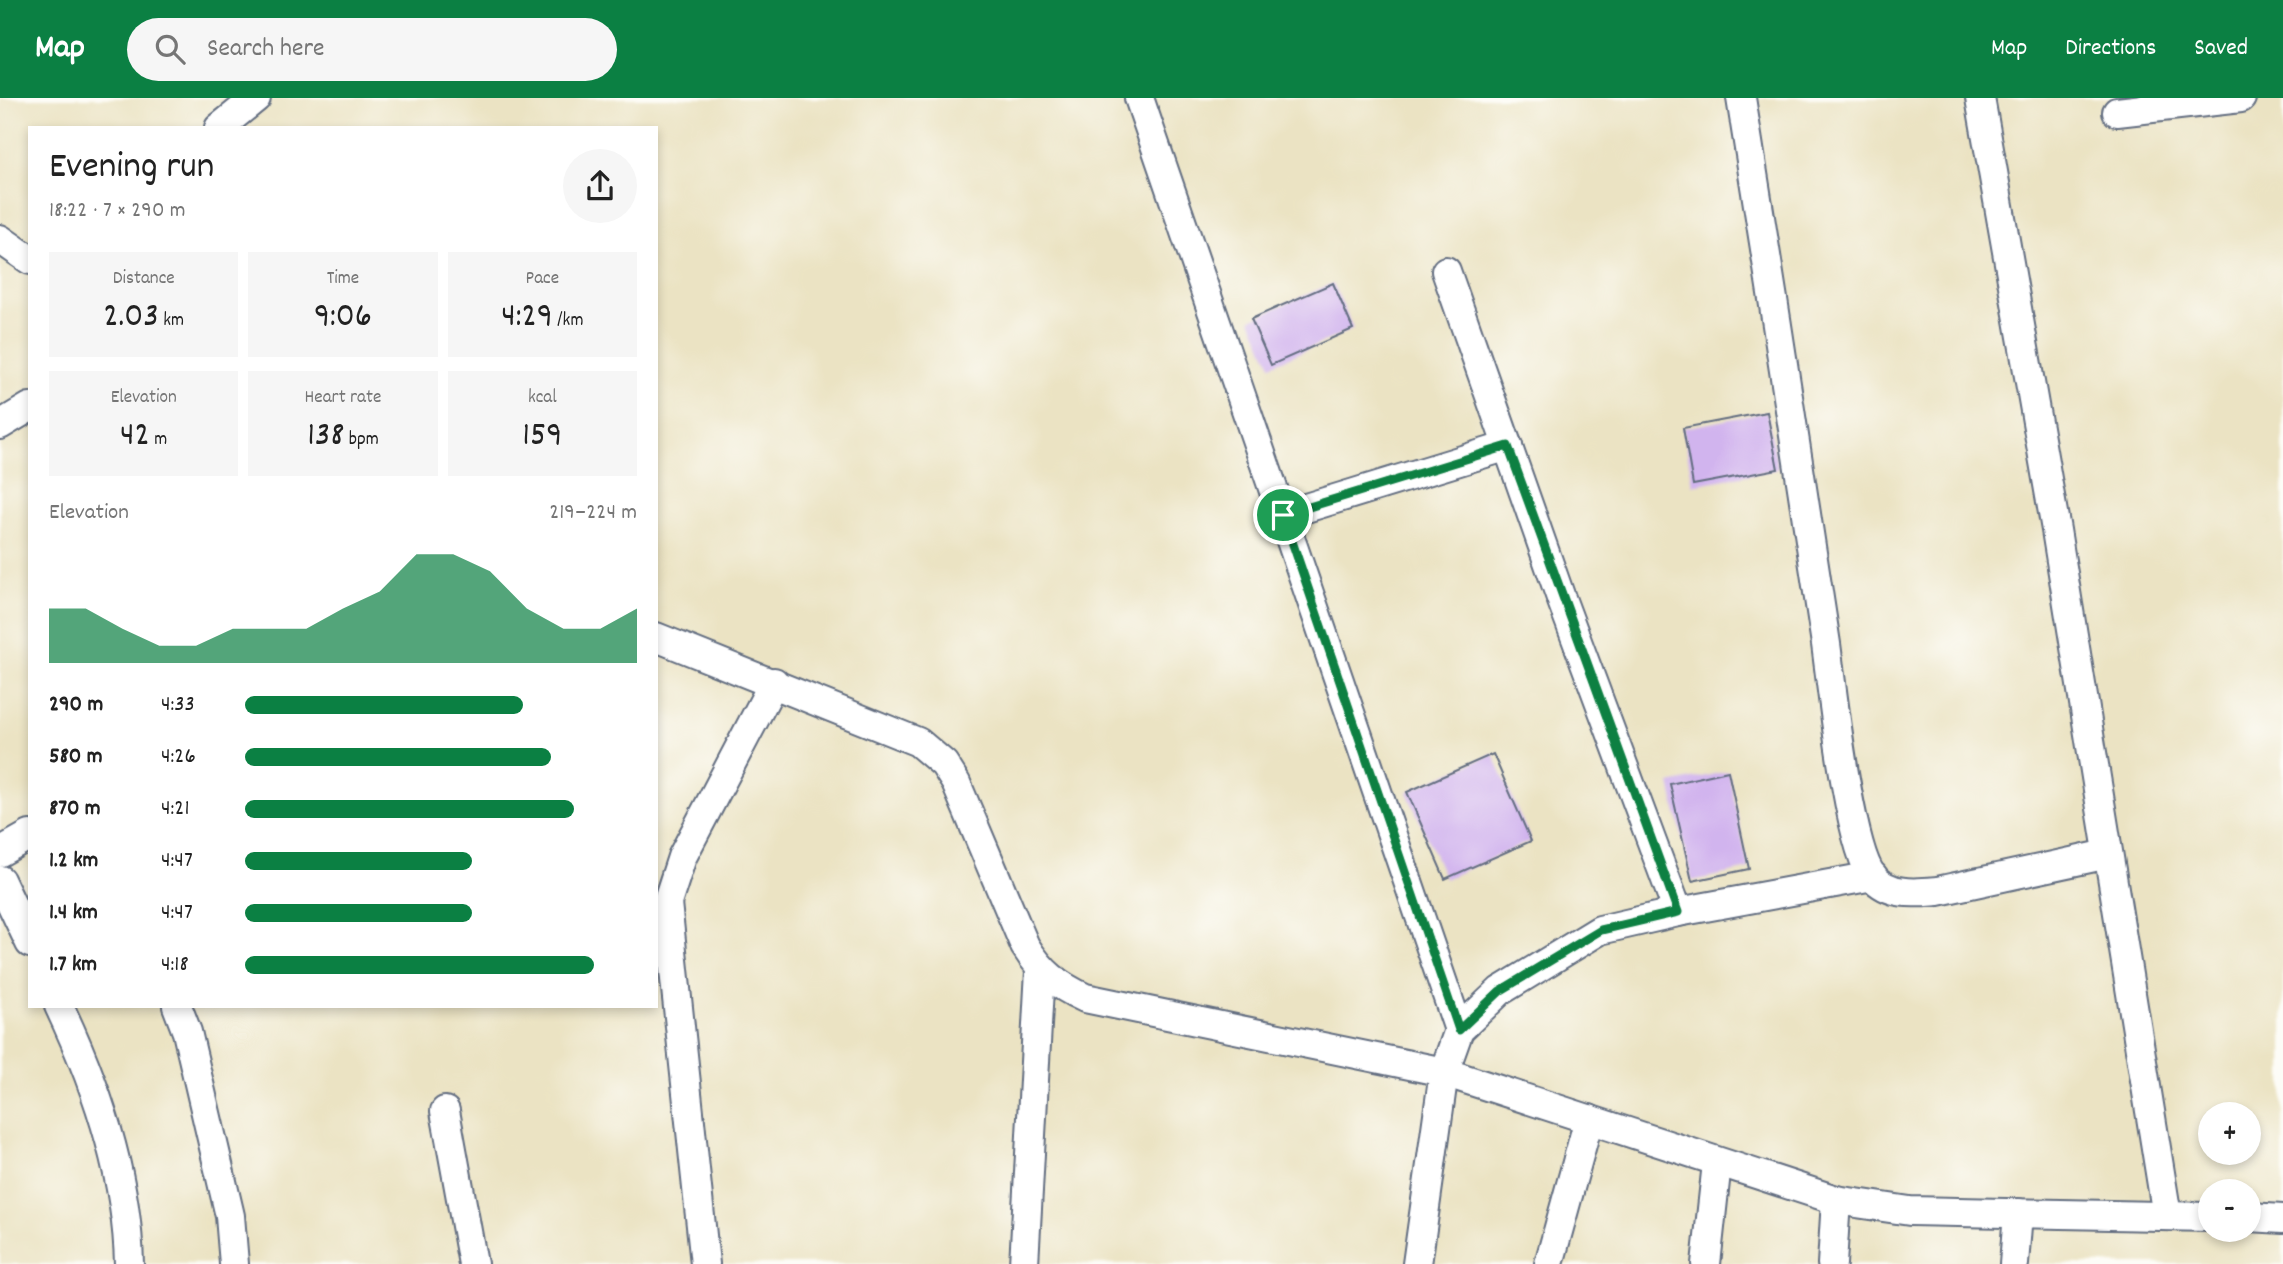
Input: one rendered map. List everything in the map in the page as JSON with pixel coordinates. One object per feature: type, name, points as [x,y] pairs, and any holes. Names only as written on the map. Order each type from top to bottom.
[{"type":"street","points":[[221,126],[256,98]]},
{"type":"street","points":[[1139,98],[1459,1030]]},
{"type":"street","points":[[1741,98],[1841,746],[1862,853],[1873,876],[1889,888],[1910,893],[1938,891],[2108,854]]},
{"type":"street","points":[[1980,98],[2054,516],[2167,1216]]},
{"type":"street","points":[[2117,112],[2227,99]]},
{"type":"street","points":[[1446,271],[1678,912]]},
{"type":"street","points":[[0,425],[28,408]]},
{"type":"street","points":[[1283,515],[1508,446]]},
{"type":"street","points":[[658,638],[774,682],[918,742],[944,764],[969,807],[1026,946],[1040,970],[1059,986],[1085,998],[1444,1072],[1836,1200],[1910,1211],[2198,1217]]},
{"type":"street","points":[[705,1264],[667,903],[682,857],[774,682]]},
{"type":"street","points":[[0,852],[28,836]]},
{"type":"street","points":[[1417,1264],[1444,1072],[1459,1030],[1500,991],[1601,930],[1678,912],[1873,876]]},
{"type":"street","points":[[0,880],[28,939]]},
{"type":"street","points":[[1024,1264],[1040,970]]},
{"type":"street","points":[[61,1008],[93,1085],[109,1140],[124,1202],[129,1264]]},
{"type":"street","points":[[178,1008],[193,1057],[230,1216],[234,1264]]},
{"type":"street","points":[[445,1111],[473,1264]]},
{"type":"street","points":[[1549,1264],[1589,1119]]},
{"type":"street","points":[[1706,1264],[1717,1163]]},
{"type":"street","points":[[1832,1264],[1836,1200]]},
{"type":"street","points":[[2014,1264],[2018,1213]]},
{"type":"street","points":[[2261,1218],[2283,1219]]},
{"type":"building","points":[[1333,283],[1353,329],[1271,365],[1251,319]]},
{"type":"building","points":[[1767,412],[1778,469],[1693,485],[1683,428]]},
{"type":"building","points":[[1493,754],[1531,841],[1445,879],[1407,792]]},
{"type":"building","points":[[1728,771],[1749,869],[1692,881],[1670,784]]},
{"type":"route","points":[[1508,446],[1562,601],[1678,912],[1601,930],[1553,956],[1500,991],[1459,1030],[1283,515],[1508,446]]}]
